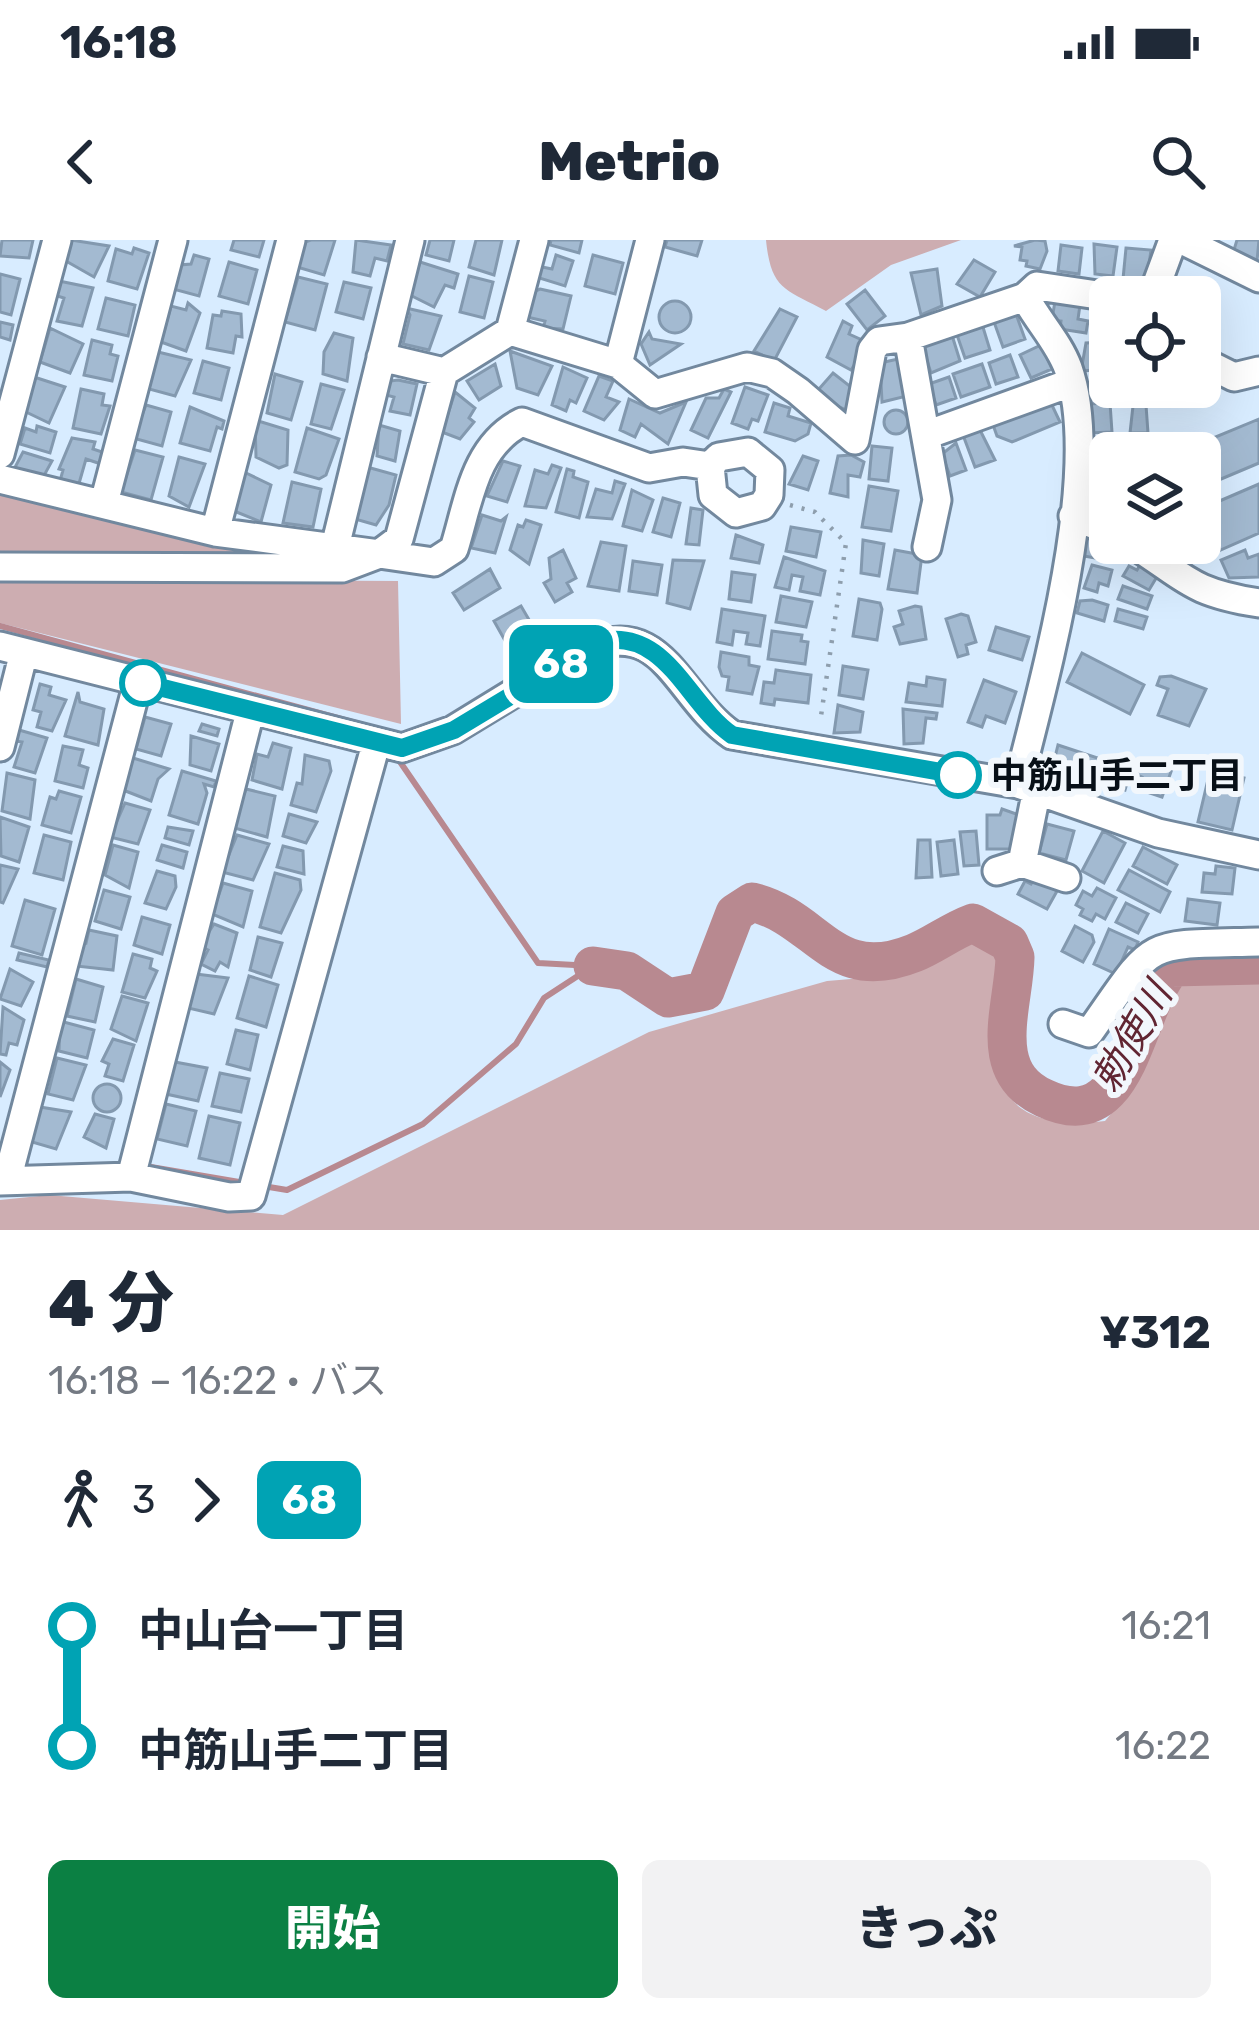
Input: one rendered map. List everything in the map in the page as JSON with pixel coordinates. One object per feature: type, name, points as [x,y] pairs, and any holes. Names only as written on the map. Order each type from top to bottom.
[{"type":"street","points":[[0,454],[57,240]]},
{"type":"street","points":[[104,503],[173,240]]},
{"type":"street","points":[[215,532],[291,240]]},
{"type":"street","points":[[335,547],[410,240]]},
{"type":"street","points":[[0,567],[342,568],[379,554],[399,539],[444,372],[510,331],[534,240]]},
{"type":"street","points":[[618,364],[650,240]]},
{"type":"street","points":[[1161,276],[1177,240],[1259,278]]},
{"type":"street","points":[[510,331],[618,364],[655,394],[747,367],[772,373],[855,440],[872,350],[879,341],[908,337],[1025,297],[1037,286],[1089,294]]},
{"type":"street","points":[[1025,297],[1065,362],[1079,471],[1057,624],[1009,867],[1066,878]]},
{"type":"street","points":[[908,337],[929,434],[937,500],[927,547]]},
{"type":"street","points":[[381,357],[444,372]]},
{"type":"street","points":[[1221,370],[1234,377],[1259,370]]},
{"type":"street","points":[[929,434],[1070,383]]},
{"type":"street","points":[[0,479],[215,532],[434,562],[454,549],[484,453],[499,434],[522,422],[649,468],[683,462],[710,466]]},
{"type":"street","points":[[748,452],[770,470],[767,499],[747,513],[722,507],[708,482],[710,466],[718,457],[748,452]]},
{"type":"street","points":[[1073,517],[1089,523]]},
{"type":"street","points":[[1157,564],[1216,597],[1259,603]]},
{"type":"street","points":[[0,747],[12,649],[402,748],[434,740],[582,651],[614,639],[631,640],[658,652],[710,720],[732,735],[1028,787],[1158,833],[1259,855]]},
{"type":"street","points":[[138,682],[3,1181],[130,1177],[229,1197],[251,1196],[376,744]]},
{"type":"street","points":[[130,1177],[250,712]]},
{"type":"street","points":[[1063,1024],[1089,1033],[1129,970],[1147,954],[1176,943],[1259,942]]},
{"type":"path","points":[[767,499],[815,512],[846,543],[815,752]]},
{"type":"shaded area","points":[[766,240],[961,240],[891,265],[826,311],[776,279]]},
{"type":"shaded area","points":[[0,489],[283,551],[265,557],[0,552]]},
{"type":"shaded area","points":[[0,579],[398,581],[401,724],[0,623]]},
{"type":"shaded area","points":[[980,938],[999,955],[995,1023],[1001,1079],[1012,1100],[1032,1114],[1062,1122],[1105,1121],[1133,1087],[1165,995],[1187,979],[1242,975],[1259,981],[1259,1230],[0,1230],[0,1200],[49,1195],[283,1215],[649,1032],[827,981],[911,974],[958,943]]},
{"type":"building","points":[[2,240],[33,240],[29,258],[0,256]]},
{"type":"building","points":[[71,240],[109,246],[94,277],[66,261]]},
{"type":"building","points":[[234,240],[264,240],[259,257],[231,250]]},
{"type":"building","points":[[335,240],[324,275],[297,267],[305,242]]},
{"type":"building","points":[[356,240],[391,245],[387,261],[375,258],[370,276],[353,272]]},
{"type":"building","points":[[430,240],[454,240],[449,261],[426,255]]},
{"type":"building","points":[[476,240],[502,240],[494,275],[469,267]]},
{"type":"building","points":[[551,240],[582,240],[579,253],[550,245]]},
{"type":"building","points":[[667,240],[702,240],[697,256],[665,247]]},
{"type":"building","points":[[1237,240],[1259,240],[1257,261],[1233,253]]},
{"type":"building","points":[[1045,241],[1047,251],[1040,269],[1026,266],[1027,261],[1020,260],[1022,247],[1014,246]]},
{"type":"building","points":[[1094,244],[1117,247],[1113,276],[1095,274]]},
{"type":"building","points":[[1061,245],[1082,248],[1079,274],[1058,271]]},
{"type":"building","points":[[134,248],[149,253],[137,289],[108,281],[116,249],[132,254]]},
{"type":"building","points":[[1126,248],[1151,250],[1147,276],[1123,276]]},
{"type":"building","points":[[194,255],[209,259],[199,296],[173,289],[180,265],[191,264]]},
{"type":"building","points":[[556,255],[573,261],[565,286],[536,277],[542,267],[552,269]]},
{"type":"building","points":[[593,255],[623,263],[615,294],[585,286]]},
{"type":"building","points":[[974,260],[995,272],[980,297],[957,284]]},
{"type":"building","points":[[229,262],[257,270],[248,304],[219,296]]},
{"type":"building","points":[[420,262],[458,274],[454,288],[445,285],[434,307],[410,295]]},
{"type":"building","points":[[937,269],[942,306],[921,315],[911,273]]},
{"type":"building","points":[[0,274],[20,279],[11,315],[0,312]]},
{"type":"building","points":[[469,276],[493,282],[484,318],[460,312]]},
{"type":"building","points":[[298,277],[327,284],[315,330],[285,322]]},
{"type":"building","points":[[59,281],[93,288],[82,326],[57,321],[64,298],[54,295]]},
{"type":"building","points":[[344,282],[371,288],[363,319],[336,312]]},
{"type":"building","points":[[540,289],[571,296],[563,329],[543,328],[545,321],[527,317],[533,292]]},
{"type":"building","points":[[865,290],[885,316],[867,330],[847,304]]},
{"type":"building","points":[[106,298],[135,305],[128,336],[98,329]]},
{"type":"building","points":[[675,301],[686,306],[691,317],[686,328],[675,333],[664,328],[659,317],[664,306]]},
{"type":"building","points":[[1055,301],[1080,305],[1078,319],[1088,321],[1086,333],[1060,329],[1061,321],[1052,320]]},
{"type":"building","points":[[188,303],[200,313],[186,351],[161,342],[171,306],[186,310]]},
{"type":"building","points":[[406,308],[441,316],[429,350],[403,344],[410,315]]},
{"type":"building","points":[[780,309],[797,317],[774,361],[754,351]]},
{"type":"building","points":[[222,311],[241,314],[242,337],[236,336],[233,353],[207,348],[213,315],[221,316]]},
{"type":"building","points":[[1016,314],[1025,339],[1003,347],[994,322]]},
{"type":"building","points":[[843,321],[852,326],[849,334],[862,340],[857,351],[862,353],[851,370],[827,357]]},
{"type":"building","points":[[0,322],[13,325],[10,340],[0,337]]},
{"type":"building","points":[[982,324],[990,350],[965,358],[956,332]]},
{"type":"building","points":[[50,328],[83,344],[70,373],[40,362]]},
{"type":"building","points":[[649,332],[652,339],[681,344],[650,365],[641,344]]},
{"type":"building","points":[[951,332],[960,361],[931,373],[922,345]]},
{"type":"building","points":[[334,333],[353,338],[347,381],[323,374],[324,352]]},
{"type":"building","points":[[92,340],[112,345],[110,354],[118,356],[112,381],[84,375]]},
{"type":"building","points":[[1086,343],[1089,370],[1081,371]]},
{"type":"building","points":[[1041,345],[1052,369],[1031,378],[1020,355]]},
{"type":"building","points":[[154,351],[191,360],[175,396],[149,389]]},
{"type":"building","points":[[510,351],[552,366],[538,395],[517,388]]},
{"type":"building","points":[[1010,355],[1018,377],[996,384],[989,363]]},
{"type":"building","points":[[898,359],[907,396],[882,402],[880,363]]},
{"type":"building","points":[[203,361],[229,368],[221,400],[194,393]]},
{"type":"building","points":[[495,364],[501,386],[479,400],[467,381]]},
{"type":"building","points":[[982,364],[990,387],[961,397],[953,374]]},
{"type":"building","points":[[563,367],[587,378],[576,403],[570,400],[566,411],[552,405]]},
{"type":"building","points":[[833,373],[851,387],[846,410],[827,402],[818,390]]},
{"type":"building","points":[[275,374],[302,382],[291,420],[267,413]]},
{"type":"building","points":[[599,376],[613,381],[606,397],[619,402],[604,420],[584,411]]},
{"type":"building","points":[[34,377],[65,387],[49,423],[24,411]]},
{"type":"building","points":[[949,377],[956,398],[936,405],[929,384]]},
{"type":"building","points":[[390,381],[417,384],[410,415],[390,411],[394,397],[386,395]]},
{"type":"building","points":[[321,384],[344,390],[331,429],[311,424]]},
{"type":"building","points":[[745,387],[768,395],[758,421],[752,419],[748,429],[732,423]]},
{"type":"building","points":[[81,389],[104,394],[102,405],[110,406],[101,434],[73,428]]},
{"type":"building","points":[[724,389],[731,392],[708,438],[691,430],[706,398],[719,398]]},
{"type":"building","points":[[455,392],[475,408],[469,418],[474,422],[460,439],[442,432]]},
{"type":"building","points":[[629,399],[660,413],[686,402],[668,444],[641,424],[635,437],[620,430]]},
{"type":"building","points":[[1050,401],[1060,422],[1012,442],[997,436],[992,422]]},
{"type":"building","points":[[774,403],[790,408],[788,416],[811,423],[808,434],[795,441],[765,432]]},
{"type":"building","points":[[1088,404],[1089,408],[1110,408],[1112,432],[1089,433]]},
{"type":"building","points":[[146,405],[171,412],[162,446],[133,438]]},
{"type":"building","points":[[190,407],[224,421],[222,429],[217,427],[210,451],[180,443]]},
{"type":"building","points":[[1133,408],[1146,408],[1148,432],[1130,432]]},
{"type":"building","points":[[896,410],[905,413],[905,431],[896,434],[887,431],[884,422],[887,413]]},
{"type":"building","points":[[1259,419],[1259,463],[1221,479],[1221,435]]},
{"type":"building","points":[[255,420],[288,430],[287,465],[279,468],[256,457]]},
{"type":"building","points":[[379,425],[400,431],[395,461],[377,456]]},
{"type":"building","points":[[37,426],[56,432],[50,453],[20,444],[25,428],[36,432]]},
{"type":"building","points":[[307,428],[339,439],[326,475],[319,479],[295,472]]},
{"type":"building","points":[[979,428],[995,460],[975,467],[963,435]]},
{"type":"building","points":[[72,438],[95,442],[93,449],[105,453],[101,464],[86,459],[78,487],[60,481],[63,470],[59,469]]},
{"type":"building","points":[[956,443],[966,470],[950,476],[942,454]]},
{"type":"building","points":[[872,446],[892,448],[888,481],[869,479]]},
{"type":"building","points":[[135,450],[163,457],[151,500],[121,492]]},
{"type":"building","points":[[23,452],[52,461],[41,481],[12,473]]},
{"type":"building","points":[[851,455],[864,462],[860,477],[848,475],[848,497],[830,493],[838,456]]},
{"type":"building","points":[[803,456],[818,461],[808,490],[789,484]]},
{"type":"building","points":[[179,457],[205,464],[189,507],[169,496]]},
{"type":"building","points":[[503,461],[520,466],[507,502],[487,496]]},
{"type":"building","points":[[552,465],[561,468],[546,508],[525,506],[535,470],[548,474]]},
{"type":"building","points":[[367,467],[396,475],[389,505],[376,525],[355,519]]},
{"type":"building","points":[[567,469],[574,471],[573,477],[588,482],[579,518],[556,512]]},
{"type":"building","points":[[244,472],[271,485],[261,522],[234,511]]},
{"type":"building","points":[[615,481],[625,484],[612,519],[587,517],[596,489],[612,493]]},
{"type":"building","points":[[292,482],[321,489],[313,527],[283,523]]},
{"type":"building","points":[[1259,484],[1259,533],[1221,550],[1221,500]]},
{"type":"building","points":[[869,486],[898,491],[891,531],[862,527]]},
{"type":"building","points":[[632,490],[653,500],[642,531],[623,526]]},
{"type":"building","points":[[663,498],[680,503],[671,537],[653,532]]},
{"type":"building","points":[[691,508],[703,510],[699,545],[686,544]]},
{"type":"building","points":[[482,515],[501,521],[506,517],[495,553],[471,548]]},
{"type":"building","points":[[526,520],[541,525],[529,564],[510,550],[518,525],[523,527]]},
{"type":"building","points":[[791,527],[821,532],[816,557],[786,551]]},
{"type":"building","points":[[1086,532],[1089,557],[1084,556]]},
{"type":"building","points":[[736,535],[763,545],[759,563],[731,558]]},
{"type":"building","points":[[863,540],[884,544],[879,576],[861,573]]},
{"type":"building","points":[[601,542],[626,546],[619,591],[588,586]]},
{"type":"building","points":[[563,550],[576,578],[567,583],[572,592],[555,602],[544,583],[551,579],[549,558]]},
{"type":"building","points":[[895,550],[922,555],[917,593],[888,589]]},
{"type":"building","points":[[1245,550],[1248,558],[1259,554],[1259,577],[1229,578],[1221,560]]},
{"type":"building","points":[[784,557],[825,571],[820,595],[800,591],[803,577],[792,575],[789,590],[775,587]]},
{"type":"building","points":[[673,560],[704,561],[690,609],[667,603]]},
{"type":"building","points":[[633,561],[662,565],[657,595],[629,591]]},
{"type":"building","points":[[1092,565],[1112,570],[1108,586],[1099,583],[1097,592],[1084,588]]},
{"type":"building","points":[[1140,565],[1158,575],[1149,590],[1123,576],[1129,566],[1137,570]]},
{"type":"building","points":[[490,569],[500,588],[464,610],[453,593]]},
{"type":"building","points":[[732,572],[755,575],[751,602],[729,599]]},
{"type":"building","points":[[1123,586],[1152,596],[1147,609],[1118,599]]},
{"type":"building","points":[[781,596],[812,602],[806,627],[776,622]]},
{"type":"building","points":[[859,599],[880,603],[877,640],[853,636]]},
{"type":"building","points":[[1080,601],[1108,605],[1104,621],[1077,613]]},
{"type":"building","points":[[521,606],[535,630],[508,646],[494,621]]},
{"type":"building","points":[[921,607],[926,639],[900,644],[894,627],[903,624],[899,611]]},
{"type":"building","points":[[722,609],[765,616],[760,646],[746,644],[748,633],[734,631],[732,645],[717,642]]},
{"type":"building","points":[[1118,609],[1147,617],[1143,629],[1115,621]]},
{"type":"building","points":[[968,616],[976,642],[966,645],[968,654],[958,657],[946,619]]},
{"type":"building","points":[[996,627],[1029,637],[1022,660],[989,650]]},
{"type":"building","points":[[772,631],[802,635],[801,641],[808,642],[805,664],[768,659]]},
{"type":"building","points":[[721,652],[749,657],[749,665],[759,667],[752,694],[727,690],[729,677],[722,676],[719,667]]},
{"type":"building","points":[[1082,653],[1144,685],[1130,714],[1067,682]]},
{"type":"building","points":[[843,666],[868,670],[863,699],[839,695]]},
{"type":"building","points":[[776,670],[811,675],[808,703],[775,699],[774,705],[761,703],[764,682],[774,683]]},
{"type":"building","points":[[1171,676],[1206,689],[1189,726],[1158,715],[1168,689],[1157,685],[1160,677]]},
{"type":"building","points":[[927,677],[945,680],[942,706],[906,702],[909,683],[926,686]]},
{"type":"building","points":[[984,680],[1016,692],[1005,723],[986,716],[982,727],[968,722]]},
{"type":"building","points":[[40,684],[51,687],[49,695],[66,700],[52,731],[37,727],[41,712],[33,710]]},
{"type":"building","points":[[78,692],[80,702],[104,709],[98,745],[65,736]]},
{"type":"building","points":[[838,705],[863,712],[860,732],[834,733]]},
{"type":"building","points":[[903,709],[937,713],[936,719],[926,718],[923,743],[904,744]]},
{"type":"building","points":[[145,717],[171,724],[161,756],[136,749]]},
{"type":"building","points":[[202,724],[219,729],[217,736],[199,731]]},
{"type":"building","points":[[19,730],[47,738],[35,773],[14,767],[22,742],[15,741]]},
{"type":"building","points":[[191,736],[219,744],[211,771],[190,765]]},
{"type":"building","points":[[273,743],[291,748],[282,789],[252,780],[257,754],[268,757]]},
{"type":"building","points":[[1058,745],[1131,769],[1125,790],[1059,768]]},
{"type":"building","points":[[63,746],[83,750],[79,765],[88,768],[83,788],[55,781]]},
{"type":"building","points":[[305,755],[329,761],[331,771],[316,812],[291,805],[297,783],[302,784]]},
{"type":"building","points":[[133,758],[169,769],[158,779],[151,801],[123,790]]},
{"type":"building","points":[[1147,761],[1172,769],[1162,797],[1138,789],[1142,777],[1135,774]]},
{"type":"building","points":[[182,771],[216,781],[214,787],[204,784],[207,793],[198,824],[169,815]]},
{"type":"building","points":[[1210,771],[1244,778],[1232,830],[1198,822]]},
{"type":"building","points":[[7,773],[35,780],[30,819],[2,811]]},
{"type":"building","points":[[246,789],[275,796],[267,837],[231,827]]},
{"type":"building","points":[[59,791],[81,797],[71,833],[42,825],[50,797],[56,799]]},
{"type":"building","points":[[125,803],[150,810],[138,844],[110,837]]},
{"type":"building","points":[[1002,809],[1019,815],[1013,849],[987,849],[987,815],[1000,815]]},
{"type":"building","points":[[289,814],[317,822],[306,843],[283,836]]},
{"type":"building","points":[[0,817],[29,827],[19,862],[1,856]]},
{"type":"building","points":[[1047,824],[1074,831],[1066,860],[1039,853]]},
{"type":"building","points":[[168,827],[193,831],[189,845],[165,838]]},
{"type":"building","points":[[976,831],[979,865],[964,866],[960,832]]},
{"type":"building","points":[[1103,831],[1125,843],[1104,883],[1082,871]]},
{"type":"building","points":[[44,835],[71,842],[63,880],[34,873]]},
{"type":"building","points":[[237,835],[269,844],[253,880],[222,872]]},
{"type":"building","points":[[918,840],[930,840],[932,877],[916,878]]},
{"type":"building","points":[[954,840],[958,874],[941,876],[937,842]]},
{"type":"building","points":[[113,845],[138,852],[129,888],[105,875]]},
{"type":"building","points":[[162,845],[187,852],[183,868],[157,860]]},
{"type":"building","points":[[283,846],[303,851],[304,874],[277,867]]},
{"type":"building","points":[[1143,847],[1177,865],[1167,884],[1133,866]]},
{"type":"building","points":[[0,865],[18,869],[3,903],[0,902]]},
{"type":"building","points":[[1216,866],[1235,868],[1232,894],[1202,892],[1204,873],[1215,874]]},
{"type":"building","points":[[1129,870],[1170,892],[1160,912],[1118,890]]},
{"type":"building","points":[[157,871],[175,876],[176,887],[166,909],[145,903]]},
{"type":"building","points":[[275,873],[300,880],[301,890],[281,933],[260,927]]},
{"type":"building","points":[[1034,879],[1057,891],[1047,909],[1018,894],[1025,881],[1031,884]]},
{"type":"building","points":[[223,883],[252,891],[243,927],[212,914]]},
{"type":"building","points":[[1097,888],[1116,898],[1105,919],[1096,914],[1092,921],[1080,915],[1083,909],[1076,905],[1083,891],[1092,896]]},
{"type":"building","points":[[104,890],[130,897],[121,929],[95,921]]},
{"type":"building","points":[[1188,899],[1220,903],[1217,925],[1185,921]]},
{"type":"building","points":[[25,900],[55,909],[42,955],[12,946]]},
{"type":"building","points":[[1126,903],[1148,914],[1138,933],[1116,922]]},
{"type":"building","points":[[142,917],[170,925],[162,954],[134,945]]},
{"type":"building","points":[[214,924],[237,933],[228,967],[220,962],[215,971],[201,964],[208,950],[200,946]]},
{"type":"building","points":[[1075,926],[1092,935],[1094,942],[1083,962],[1062,951]]},
{"type":"building","points":[[1109,929],[1138,942],[1135,950],[1128,947],[1116,974],[1094,964]]},
{"type":"building","points":[[89,930],[117,936],[113,970],[76,966],[80,941],[86,943]]},
{"type":"building","points":[[258,937],[282,943],[271,977],[250,970]]},
{"type":"building","points":[[19,953],[49,960],[47,967],[17,960]]},
{"type":"building","points":[[133,954],[152,959],[150,968],[157,971],[145,998],[122,992]]},
{"type":"building","points":[[10,969],[33,982],[21,1006],[0,999]]},
{"type":"building","points":[[196,974],[228,978],[214,1014],[188,1008]]},
{"type":"building","points":[[249,976],[278,985],[266,1027],[237,1018]]},
{"type":"building","points":[[76,979],[103,987],[95,1022],[67,1016]]},
{"type":"building","points":[[122,996],[148,1003],[136,1041],[111,1029]]},
{"type":"building","points":[[3,1007],[24,1020],[17,1045],[9,1043],[6,1055],[0,1054]]},
{"type":"building","points":[[60,1021],[94,1030],[87,1058],[59,1051]]},
{"type":"building","points":[[236,1030],[258,1035],[250,1070],[227,1064]]},
{"type":"building","points":[[113,1039],[134,1045],[123,1081],[105,1076],[109,1064],[102,1061]]},
{"type":"building","points":[[57,1058],[86,1065],[73,1100],[48,1094]]},
{"type":"building","points":[[0,1062],[10,1070],[0,1097]]},
{"type":"building","points":[[175,1062],[207,1068],[198,1101],[166,1094]]},
{"type":"building","points":[[220,1073],[249,1079],[241,1112],[212,1106]]},
{"type":"building","points":[[107,1084],[117,1088],[121,1098],[117,1108],[107,1112],[97,1108],[93,1098],[97,1088]]},
{"type":"building","points":[[166,1104],[196,1111],[187,1146],[157,1139]]},
{"type":"building","points":[[40,1107],[71,1112],[56,1149],[32,1142]]},
{"type":"building","points":[[95,1114],[114,1119],[106,1148],[84,1137]]},
{"type":"building","points":[[209,1116],[240,1123],[230,1165],[199,1158]]},
{"type":"waterway","points":[[0,626],[367,726]]},
{"type":"waterway","points":[[396,756],[538,963],[593,966]]},
{"type":"waterway","name":"勅使川","points":[[593,966],[627,971],[668,998],[705,991],[735,913],[752,902],[794,921],[844,956],[864,961],[914,953],[973,923],[1009,943],[1015,957],[1007,1036],[1014,1072],[1044,1098],[1073,1106],[1095,1101],[1112,1086],[1172,967],[1259,965]]},
{"type":"waterway","points":[[263,1186],[287,1190],[423,1124],[516,1044],[544,998],[590,968]]},
{"type":"waterway","points":[[20,1168],[102,1165]]},
{"type":"waterway","points":[[145,1166],[245,1183]]},
{"type":"bus line","name":"68","points":[[143,683],[402,748],[454,730],[602,641],[631,640],[658,652],[710,720],[732,735],[958,775]]},
{"type":"place","name":"中筋山手二丁目","points":[[958,775]]}]
